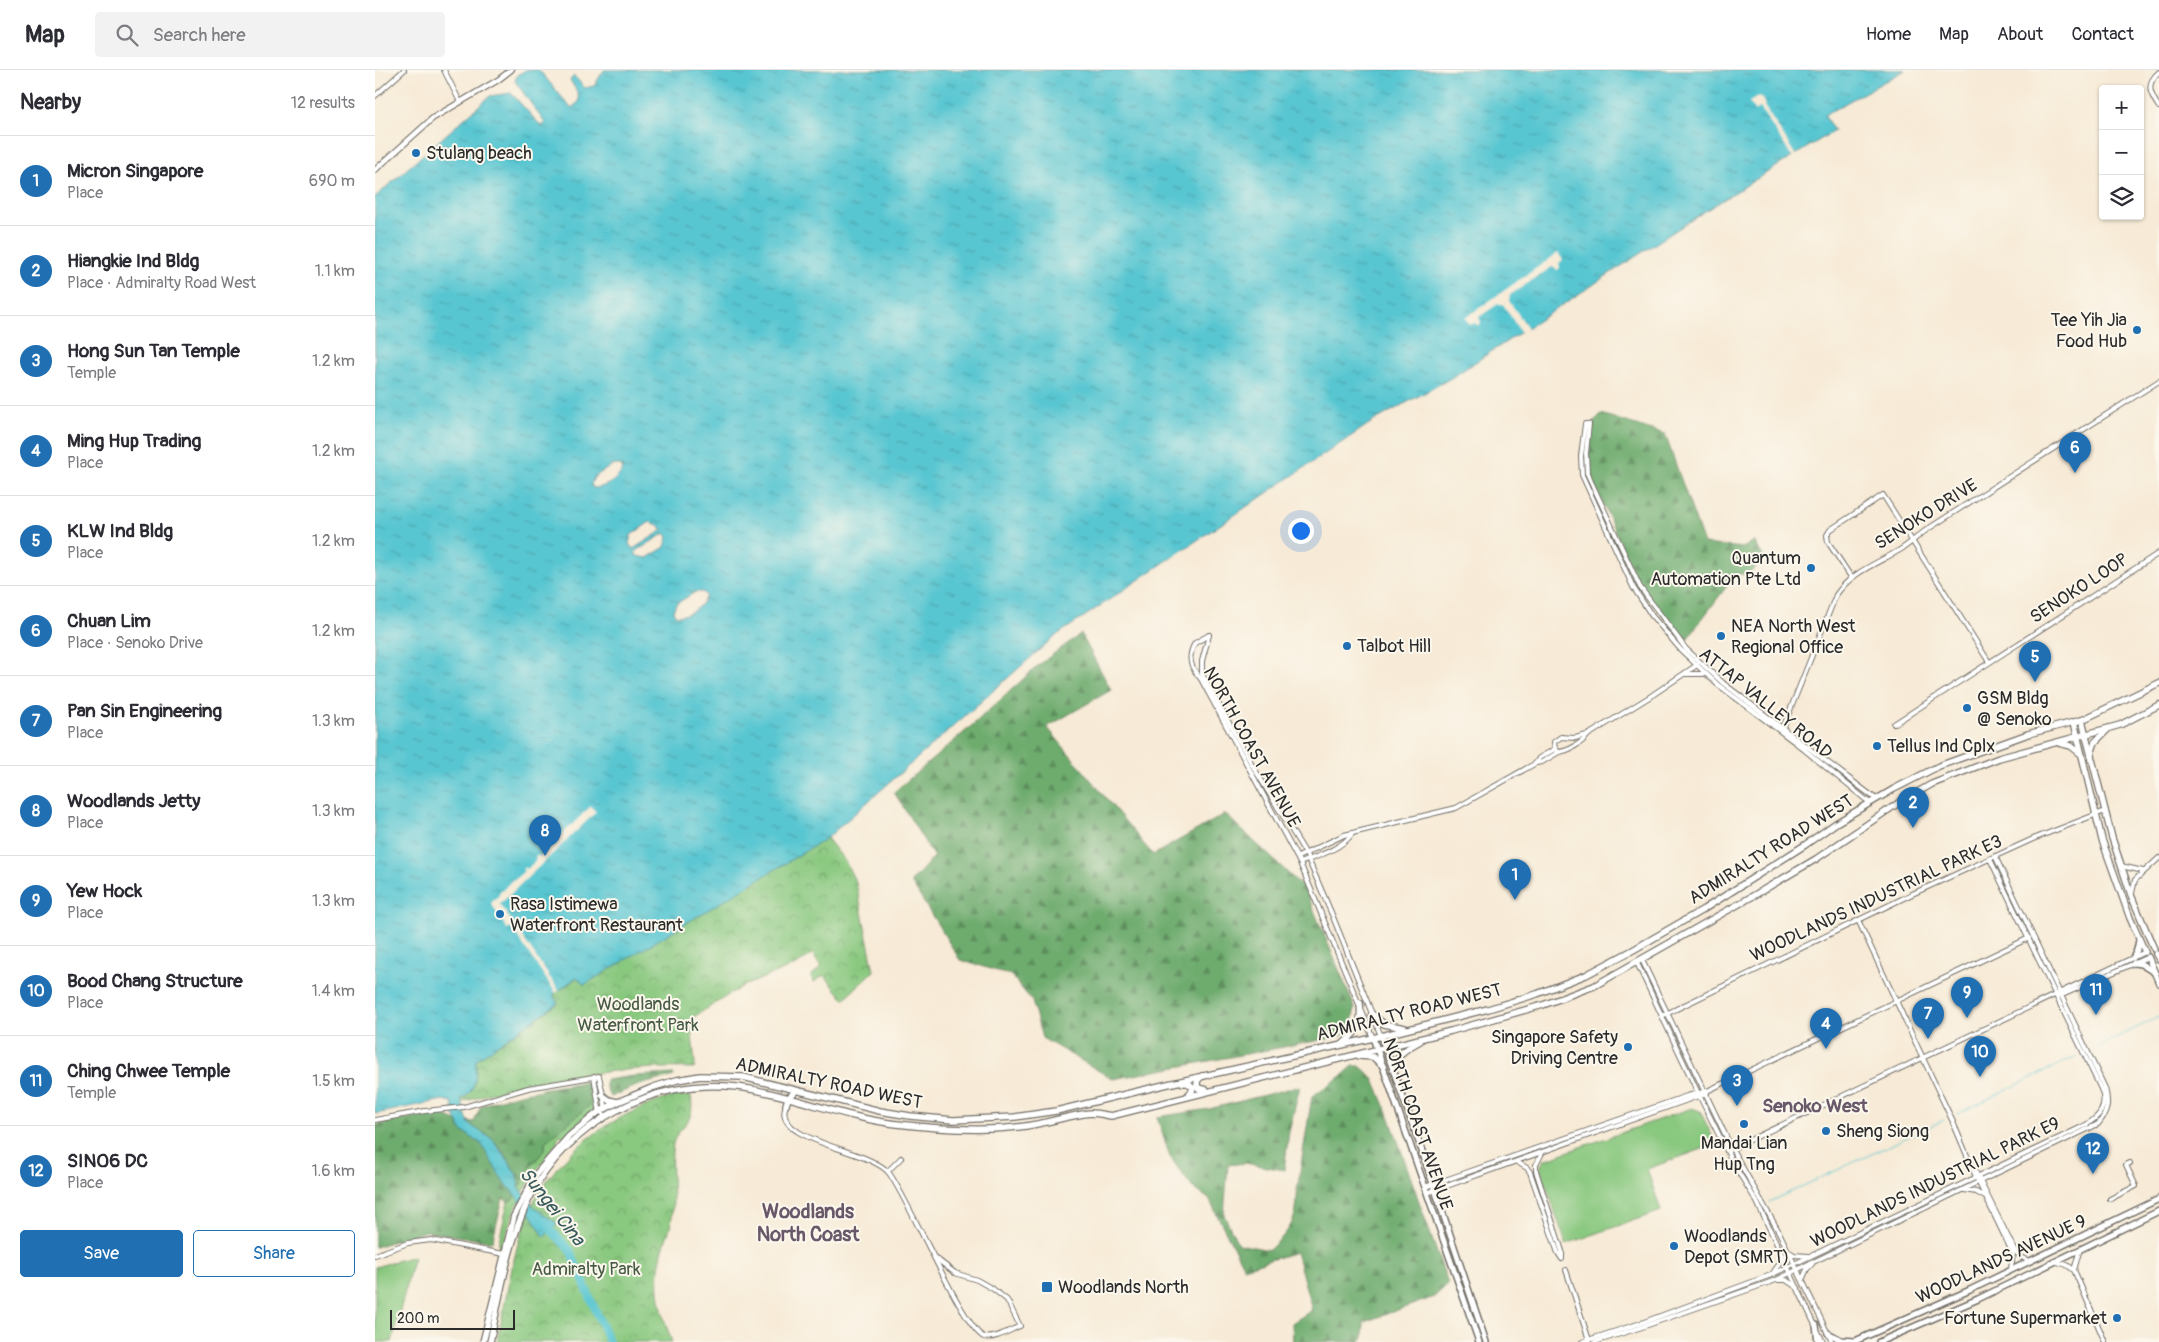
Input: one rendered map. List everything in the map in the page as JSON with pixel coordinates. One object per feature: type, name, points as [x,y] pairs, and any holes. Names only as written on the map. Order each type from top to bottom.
[{"type":"main road","name":"ADMIRALTY ROAD WEST","points":[[605,1113],[618,1102],[654,1087],[677,1080],[701,1076],[743,1077],[783,1088],[910,1116],[966,1120],[1039,1114],[1373,1038],[1488,1009],[1537,994],[1585,975],[1678,925],[1870,803],[1941,765],[2028,734],[2082,720],[2159,682]]},
{"type":"main road","name":"ADMIRALTY ROAD WEST","points":[[605,1113],[641,1099],[694,1087],[739,1087],[778,1095],[877,1121],[935,1127],[988,1129],[1027,1126],[1093,1113],[1111,1116],[1426,1037],[1543,1006],[1593,986],[1640,962],[1712,918],[1753,896],[1815,859],[1900,802],[1932,784],[1999,758],[2120,725],[2159,705]]},
{"type":"main road","points":[[2082,720],[2121,866],[2131,895],[2157,954]]},
{"type":"main road","points":[[2074,722],[2095,814],[2117,882],[2159,983]]},
{"type":"main road","points":[[2091,756],[2095,742],[2108,728]]},
{"type":"main road","points":[[2053,742],[2070,745],[2083,756]]},
{"type":"main road","points":[[1704,909],[1705,916],[1712,918]]},
{"type":"main road","points":[[1678,925],[1687,926],[1687,934]]},
{"type":"main road","points":[[2139,938],[2133,960],[2154,972]]},
{"type":"main road","points":[[1341,1045],[1354,1034],[1360,1025],[1360,1003]]},
{"type":"main road","points":[[1372,1014],[1384,1024],[1409,1029]]},
{"type":"main road","name":"NORTH COAST AVENUE","points":[[1381,1036],[1486,1342]]},
{"type":"main road","points":[[1393,1070],[1402,1051],[1426,1037]]},
{"type":"main road","name":"NORTH COAST AVENUE","points":[[1373,1038],[1479,1342]]},
{"type":"main road","points":[[1353,1056],[1373,1058],[1383,1066]]},
{"type":"main road","points":[[1203,1076],[1198,1079],[1198,1088],[1210,1090]]},
{"type":"main road","points":[[1168,1084],[1188,1083],[1193,1087],[1192,1092],[1187,1096]]},
{"type":"main road","points":[[783,1088],[788,1098]]},
{"type":"main road","points":[[786,1105],[788,1098],[796,1091]]},
{"type":"main road","points":[[602,1095],[609,1100],[618,1102]]},
{"type":"main road","points":[[778,1095],[786,1105]]},
{"type":"main road","points":[[490,1342],[512,1247],[525,1209],[527,1196],[537,1173],[559,1146],[581,1126],[605,1113]]},
{"type":"main road","points":[[483,1342],[504,1254],[520,1203],[527,1196]]},
{"type":"main road","name":"WOODLANDS AVENUE 9","points":[[1854,1342],[1970,1290],[2159,1200]]},
{"type":"main road","name":"WOODLANDS AVENUE 9","points":[[1879,1342],[1978,1299],[2159,1211]]},
{"type":"main road","points":[[1816,1325],[1818,1342]]},
{"type":"main road","points":[[1828,1333],[1841,1340],[1854,1342]]},
{"type":"street","points":[[375,96],[404,70]]},
{"type":"street","points":[[445,70],[460,102]]},
{"type":"street","points":[[375,170],[433,118],[498,80],[511,70]]},
{"type":"street","points":[[2159,72],[2152,78],[2150,84],[2151,96],[2159,107]]},
{"type":"street","name":"SENOKO DRIVE","points":[[1782,730],[1836,595],[1843,584],[1851,577],[1904,547],[1911,540],[2159,381]]},
{"type":"street","name":"ATTAP VALLEY ROAD","points":[[1870,803],[1782,730],[1723,683],[1700,663],[1657,612],[1640,587],[1587,473],[1585,453],[1587,424],[1581,456],[1582,475],[1633,587],[1653,616],[1695,666],[1705,675],[1782,730],[1877,800]]},
{"type":"street","points":[[1851,577],[1828,542],[1827,535],[1830,530],[1883,495],[1989,662]]},
{"type":"street","name":"SENOKO LOOP","points":[[1895,724],[2159,553]]},
{"type":"street","points":[[1653,616],[1657,612]]},
{"type":"street","name":"NORTH COAST AVENUE","points":[[1373,1038],[1301,863],[1201,679],[1191,667],[1191,650],[1195,643],[1209,635],[1201,661],[1202,674],[1254,768],[1306,854],[1381,1036]]},
{"type":"street","points":[[1298,857],[1344,835],[1456,808],[1536,763],[1539,758],[1557,750],[1564,751],[1583,741],[1588,735],[1700,663]]},
{"type":"street","points":[[1683,675],[1699,673],[1705,675]]},
{"type":"street","points":[[1557,750],[1553,742],[1561,737],[1575,738],[1588,735]]},
{"type":"street","name":"WOODLANDS INDUSTRIAL PARK E3","points":[[1664,1015],[1857,920],[1995,856],[2105,811]]},
{"type":"street","points":[[1301,863],[1334,848],[1348,840],[1353,834]]},
{"type":"street","points":[[1331,842],[1334,848]]},
{"type":"street","points":[[1995,856],[2059,994]]},
{"type":"street","points":[[2131,895],[2135,880],[2159,858]]},
{"type":"street","points":[[1989,859],[2028,938],[2059,994]]},
{"type":"street","points":[[2121,866],[2143,871]]},
{"type":"street","points":[[1857,920],[1978,1179],[2015,1251],[2021,1257],[2030,1260]]},
{"type":"street","points":[[1427,1193],[1543,1153],[1699,1095],[2033,936]]},
{"type":"street","points":[[1730,1150],[2059,994],[2146,955]]},
{"type":"street","points":[[1640,962],[1674,1035],[1706,1092],[1725,1133],[1730,1150],[1800,1290],[1823,1342]]},
{"type":"street","name":"WOODLANDS INDUSTRIAL PARK E9","points":[[1595,1342],[1729,1294],[2099,1124],[2108,1106],[2105,1088],[2059,994]]},
{"type":"street","points":[[1674,1035],[1680,1054],[1719,1135],[1730,1150],[1788,1251],[1832,1342]]},
{"type":"street","points":[[1680,1054],[1685,1052]]},
{"type":"street","points":[[596,1076],[605,1113]]},
{"type":"street","points":[[375,1120],[425,1111],[464,1107],[514,1091],[596,1076]]},
{"type":"street","points":[[596,1076],[605,1113]]},
{"type":"street","points":[[1693,1081],[1698,1078]]},
{"type":"street","points":[[1425,1187],[1699,1095]]},
{"type":"street","points":[[786,1105],[787,1119],[797,1132],[812,1140],[863,1156],[888,1171],[913,1212],[934,1257],[958,1302],[980,1334],[990,1338],[1019,1326],[1007,1300],[977,1280],[955,1273],[934,1257]]},
{"type":"street","points":[[1707,1111],[1713,1108]]},
{"type":"street","points":[[1719,1135],[1725,1133]]},
{"type":"street","points":[[1517,1162],[1530,1172],[1558,1253],[1562,1259],[1562,1251],[1536,1172],[1536,1165],[1543,1153]]},
{"type":"street","points":[[888,1171],[901,1158]]},
{"type":"street","points":[[2109,1199],[2136,1186],[2126,1165],[2130,1163]]},
{"type":"street","points":[[1978,1179],[1985,1198],[2013,1254],[2011,1269]]},
{"type":"street","name":"WOODLANDS INDUSTRIAL PARK E9","points":[[1582,1342],[1776,1280],[1963,1189],[1978,1179]]},
{"type":"street","points":[[1963,1189],[1976,1192],[1985,1198]]},
{"type":"street","points":[[375,1255],[408,1243],[431,1240],[504,1254]]},
{"type":"street","points":[[2074,1270],[2081,1248]]},
{"type":"street","points":[[1771,1275],[1780,1263],[1780,1250]]},
{"type":"street","points":[[1788,1251],[1797,1255],[1811,1256]]},
{"type":"street","points":[[1804,1283],[1803,1276],[1807,1269],[1818,1260]]},
{"type":"street","points":[[2054,1261],[2074,1270],[2105,1342]]},
{"type":"street","points":[[1566,1270],[1589,1340]]},
{"type":"street","points":[[1776,1280],[1786,1280],[1800,1290]]},
{"type":"green space","points":[[1601,414],[1665,434],[1704,544],[1743,548],[1754,541],[1764,558],[1749,574],[1736,574],[1684,643],[1638,583],[1587,468],[1593,423]]},
{"type":"green space","points":[[1081,634],[1111,690],[1047,727],[1153,855],[1225,814],[1305,889],[1355,1008],[1351,1027],[1342,1036],[1113,1079],[1042,1038],[1032,1001],[1011,975],[960,960],[911,882],[934,857],[894,792],[1041,663]]},
{"type":"green space","name":"Woodlands Waterfront Park","points":[[827,838],[845,861],[856,883],[874,971],[844,999],[824,975],[814,982],[811,976],[821,967],[813,953],[798,964],[741,987],[692,1018],[695,1068],[648,1068],[579,1075],[510,1088],[462,1102],[461,1100],[470,1092],[475,1083],[476,1060],[557,1004],[553,995],[578,977],[583,984]]},
{"type":"green space","points":[[1353,1066],[1360,1066],[1373,1078],[1387,1110],[1448,1284],[1434,1297],[1364,1322],[1361,1342],[1293,1342],[1292,1323],[1312,1310],[1296,1252],[1244,1268],[1209,1199],[1192,1187],[1170,1157],[1157,1117],[1209,1109],[1300,1086],[1289,1132],[1284,1170],[1245,1163],[1228,1165],[1224,1215],[1238,1244],[1269,1250],[1287,1231],[1294,1217],[1312,1096],[1342,1076]]},
{"type":"green space","points":[[673,1074],[674,1076],[639,1085],[610,1097],[605,1084],[606,1080]]},
{"type":"green space","points":[[585,1082],[592,1086],[596,1106],[592,1108],[594,1111],[564,1137],[561,1135],[558,1138],[557,1143],[539,1166],[524,1191],[512,1217],[503,1245],[500,1248],[498,1245],[508,1202],[513,1199],[529,1169],[545,1149],[545,1142],[562,1126],[585,1085],[541,1089]]},
{"type":"green space","points":[[588,1085],[590,1105],[545,1142],[545,1149],[529,1169],[519,1187],[513,1168],[502,1150],[490,1137],[468,1121],[474,1122],[481,1106],[494,1101],[532,1092]]},
{"type":"green space","name":"Admiralty Park","points":[[675,1096],[691,1096],[692,1106],[689,1119],[675,1137],[673,1144],[672,1216],[662,1253],[659,1276],[662,1309],[672,1342],[497,1342],[522,1231],[535,1199],[548,1180],[578,1147],[613,1122],[633,1111]]},
{"type":"green space","points":[[1692,1108],[1700,1111],[1716,1144],[1647,1169],[1661,1211],[1566,1244],[1540,1168],[1544,1160]]},
{"type":"green space","points":[[426,1115],[442,1115],[456,1121],[462,1131],[481,1144],[515,1195],[508,1202],[503,1198],[492,1242],[426,1231],[375,1247],[375,1125]]},
{"type":"green space","points":[[414,1256],[392,1342],[375,1342],[375,1267]]},
{"type":"water","points":[[526,70],[539,70],[571,108],[579,102],[578,93],[570,80],[574,76],[585,88],[594,86],[604,70],[1905,70],[1824,115],[1834,131],[1708,209],[1451,378],[1372,422],[1054,637],[827,838],[584,985],[577,977],[553,995],[558,1003],[476,1060],[475,1083],[470,1092],[461,1100],[469,1124],[492,1139],[508,1160],[517,1176],[519,1187],[534,1207],[558,1224],[544,1236],[530,1214],[500,1176],[481,1144],[462,1131],[454,1115],[452,1102],[443,1100],[375,1114],[375,197],[490,96],[511,93],[542,127],[545,123],[515,81],[517,75]],"holes":[[[613,465],[621,465],[623,469],[614,480],[602,487],[593,488],[591,484],[594,477]],[[650,522],[659,525],[663,530],[633,549],[629,544],[631,535]],[[665,533],[668,537],[665,547],[647,558],[637,556],[635,552]],[[695,592],[703,592],[706,596],[697,608],[685,615],[676,616],[673,611],[676,604]]]},
{"type":"pier","points":[[1760,96],[1765,104],[1764,106],[1796,156],[1793,158],[1760,108],[1755,111],[1749,102]]},
{"type":"pier","points":[[1558,253],[1563,260],[1559,263],[1560,268],[1557,270],[1552,267],[1510,295],[1509,301],[1528,328],[1521,333],[1503,304],[1498,304],[1479,317],[1481,323],[1478,326],[1475,323],[1470,325],[1465,318]]},
{"type":"pier","points":[[591,806],[596,812],[500,904],[559,991],[556,993],[511,927],[507,929],[491,903],[499,895],[500,891],[524,871],[522,869],[525,867],[527,869],[536,860],[537,855],[539,857]]},
{"type":"waterway","points":[[2093,1049],[2159,1017]]},
{"type":"waterway","points":[[1957,1114],[2077,1056]]},
{"type":"waterway","points":[[1769,1202],[1944,1120]]},
{"type":"waterway","name":"Sungei Cina","points":[[545,1224],[570,1250],[609,1342]]},
{"type":"place","name":"Stulang beach","points":[[416,153]]},
{"type":"place","name":"Tee Yih Jia Food Hub","points":[[2137,330]]},
{"type":"place","name":"Chuan Lim","points":[[2075,473]]},
{"type":"place","name":"Quantum Automation Pte Ltd","points":[[1811,568]]},
{"type":"place","name":"NEA North West Regional Office","points":[[1721,636]]},
{"type":"place","name":"Talbot Hill","points":[[1347,646]]},
{"type":"place","name":"KLW Ind Bldg","points":[[2035,682]]},
{"type":"place","name":"GSM Bldg @ Senoko","points":[[1967,708]]},
{"type":"place","name":"Tellus Ind Cplx","points":[[1877,746]]},
{"type":"place","name":"Hiangkie Ind Bldg","points":[[1913,828]]},
{"type":"place","name":"Woodlands Jetty","points":[[545,856]]},
{"type":"place","name":"Micron Singapore","points":[[1515,900]]},
{"type":"place","name":"Rasa Istimewa Waterfront Restaurant","points":[[500,914]]},
{"type":"place","name":"Ching Chwee Temple","points":[[2096,1015]]},
{"type":"place","name":"Yew Hock","points":[[1967,1018]]},
{"type":"place","name":"Pan Sin Engineering","points":[[1928,1039]]},
{"type":"place","name":"Singapore Safety Driving Centre","points":[[1628,1047]]},
{"type":"place","name":"Ming Hup Trading","points":[[1826,1049]]},
{"type":"place","name":"Bood Chang Structure","points":[[1980,1077]]},
{"type":"place","name":"Hong Sun Tan Temple","points":[[1737,1106]]},
{"type":"place","name":"Mandai Lian Hup Tng","points":[[1744,1124]]},
{"type":"place","name":"Sheng Siong","points":[[1826,1131]]},
{"type":"place","name":"SIN06 DC","points":[[2093,1174]]},
{"type":"place","name":"Woodlands Depot (SMRT)","points":[[1674,1246]]},
{"type":"place","name":"Woodlands North","points":[[1047,1287]]},
{"type":"place","name":"Fortune Supermarket","points":[[2117,1318]]},
{"type":"district","name":"Senoko West","points":[[1815,1105]]},
{"type":"district","name":"Woodlands North Coast","points":[[808,1222]]}]
